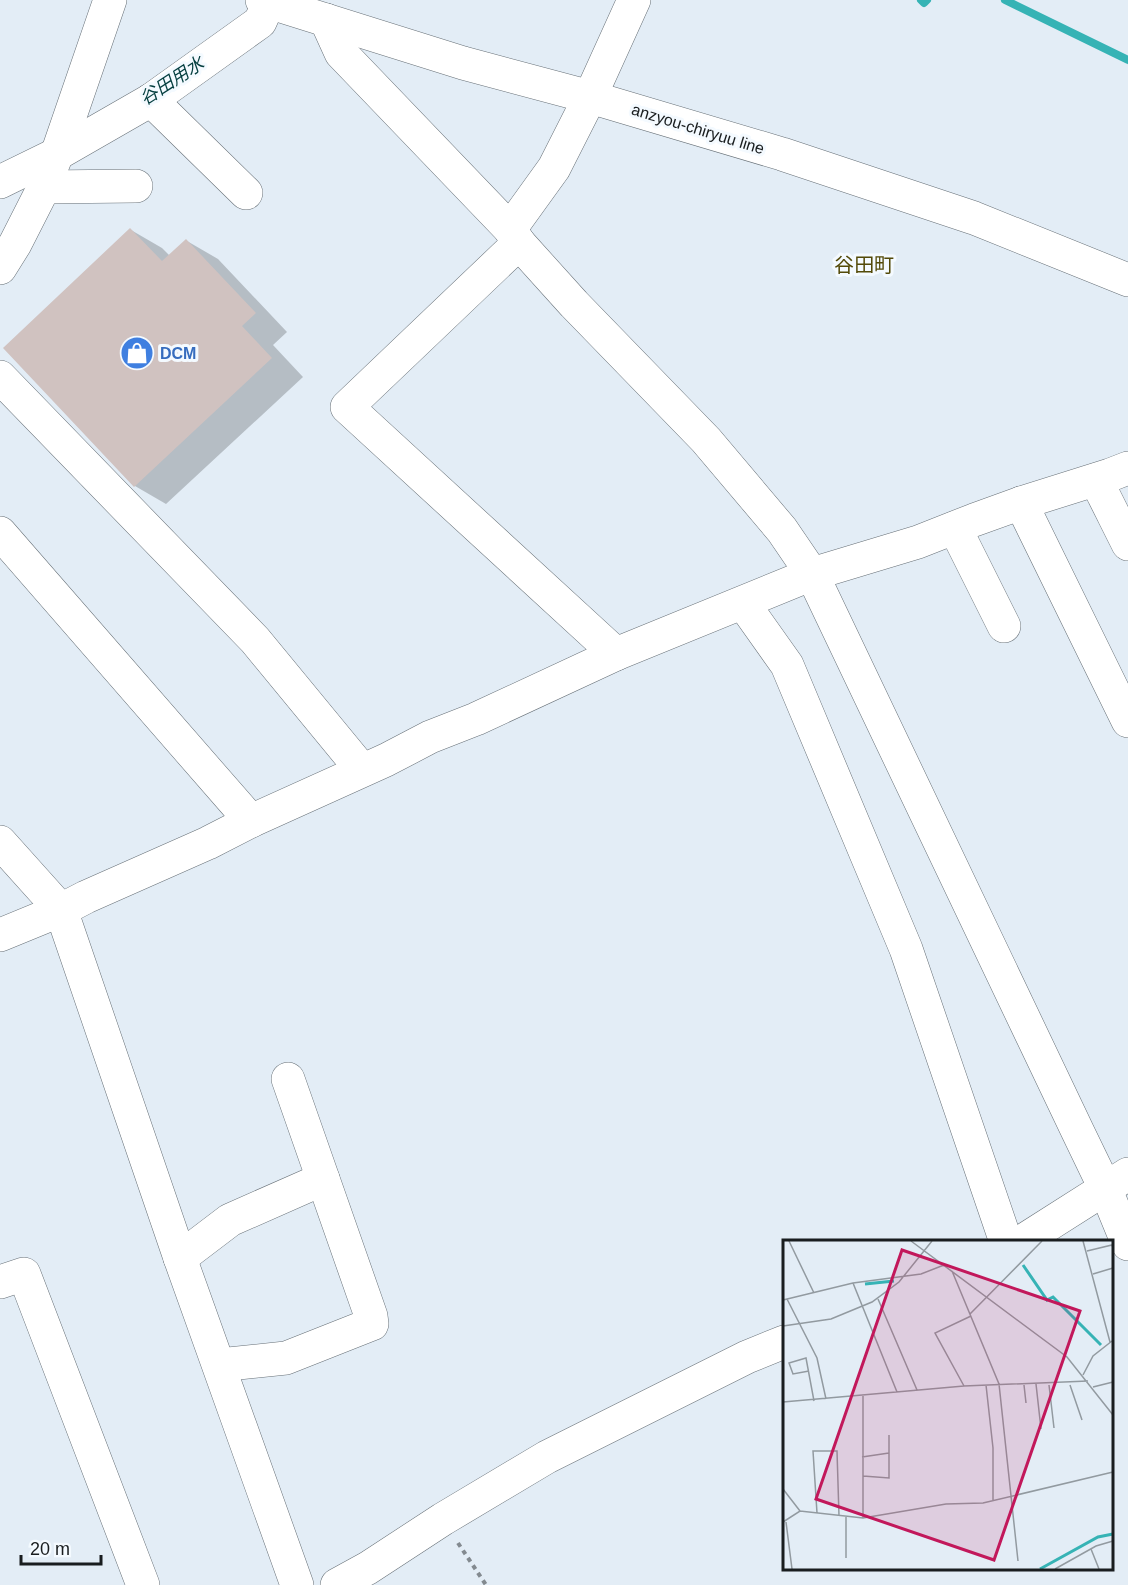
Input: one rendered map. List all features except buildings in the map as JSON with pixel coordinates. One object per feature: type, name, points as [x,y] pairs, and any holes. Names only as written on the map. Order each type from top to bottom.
[{"type":"street","points":[[0,268],[44,187],[110,0]]},
{"type":"street","points":[[616,654],[347,407],[514,236],[554,168],[590,97],[634,0]]},
{"type":"street","points":[[0,182],[158,108],[260,22],[265,1]]},
{"type":"street","name":"anzyou-chiryuu line","points":[[265,1],[463,63],[590,97],[782,154],[963,215],[1128,280]]},
{"type":"street","points":[[326,20],[341,53],[514,236],[574,304],[706,440],[782,530],[812,574],[1116,1181],[1128,1244]]},
{"type":"street","points":[[158,108],[246,193]]},
{"type":"street","points":[[44,187],[136,186]]},
{"type":"street","points":[[0,377],[255,640],[362,770]]},
{"type":"street","points":[[0,935],[61,910],[208,843],[430,737],[476,719],[616,654],[812,574],[918,542],[1021,503],[1128,468]]},
{"type":"street","points":[[1096,480],[1128,544]]},
{"type":"street","points":[[1021,503],[1128,722]]},
{"type":"street","points":[[955,528],[1004,626]]},
{"type":"street","points":[[0,533],[251,821]]},
{"type":"street","points":[[743,603],[786,665],[901,938],[1005,1240]]},
{"type":"street","points":[[0,842],[61,910],[180,1258],[297,1585]]},
{"type":"street","points":[[219,1365],[286,1358],[372,1323],[288,1079]]},
{"type":"street","points":[[180,1258],[230,1220],[323,1179]]},
{"type":"street","points":[[1024,1240],[1116,1181]]},
{"type":"street","points":[[0,1282],[24,1274],[143,1585]]},
{"type":"street","points":[[337,1585],[547,1457],[747,1357],[783,1342]]},
{"type":"path","points":[[443,1519],[486,1585]]},
{"type":"waterway","name":"谷田用水","points":[[921,0],[924,3],[927,0]]},
{"type":"waterway","name":"谷田用水","points":[[1005,0],[1128,60]]},
{"type":"place","name":"DCM","points":[[137,353]]},
{"type":"district","name":"谷田町","points":[[864,265]]}]
